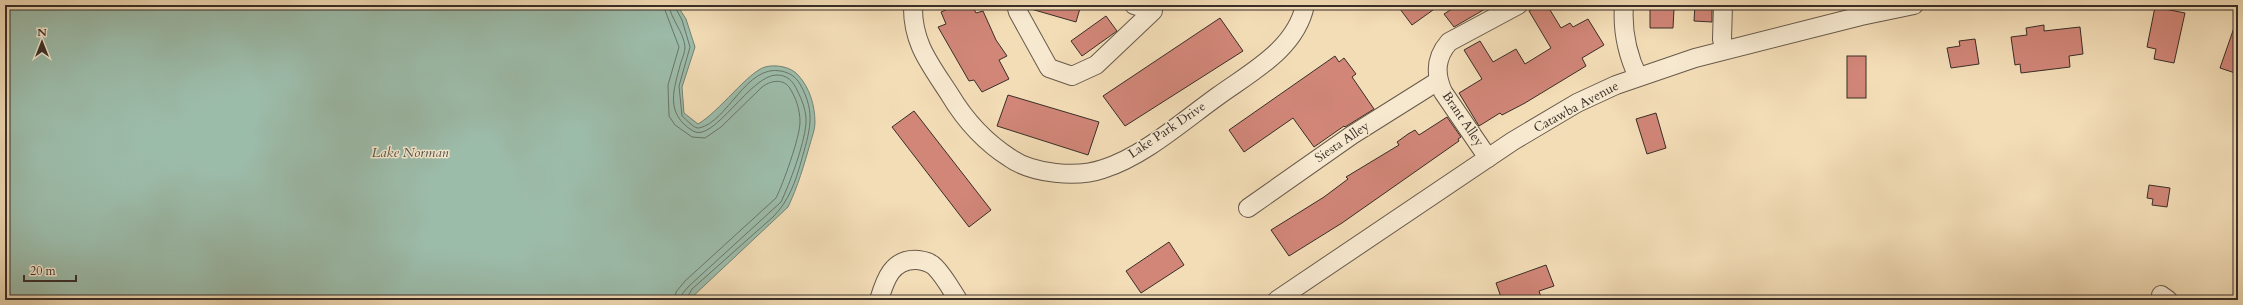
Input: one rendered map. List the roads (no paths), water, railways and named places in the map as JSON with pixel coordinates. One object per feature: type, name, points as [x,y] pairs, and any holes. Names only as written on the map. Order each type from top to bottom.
[{"type":"street","name":"Lake Park Drive","points":[[913,5],[912,23],[918,42],[958,108],[981,136],[1011,159],[1035,168],[1069,175],[1103,170],[1144,149],[1276,54],[1295,31],[1305,5]]},
{"type":"street","points":[[1016,5],[1018,12],[1049,68],[1072,76],[1096,65],[1153,12],[1134,5]]},
{"type":"street","name":"Brant Alley","points":[[1488,158],[1443,92],[1438,80],[1437,65],[1449,42],[1518,5]]},
{"type":"street","points":[[1624,5],[1625,39],[1630,61],[1638,77]]},
{"type":"street","points":[[1722,5],[1722,38],[1724,50]]},
{"type":"street","name":"Catawba Avenue","points":[[1278,300],[1488,158],[1578,103],[1638,77],[1695,58],[1861,16],[1914,5]]},
{"type":"street","name":"Siesta Alley","points":[[1248,208],[1352,135],[1438,80]]},
{"type":"street","points":[[879,300],[887,276],[894,266],[915,260],[927,261],[935,267],[958,300]]},
{"type":"water","name":"Lake Norman","points":[[5,5],[677,5],[686,19],[695,47],[682,87],[684,113],[698,124],[715,111],[758,70],[769,66],[778,66],[795,72],[806,86],[813,104],[815,123],[800,176],[788,207],[689,300],[5,300]]}]
